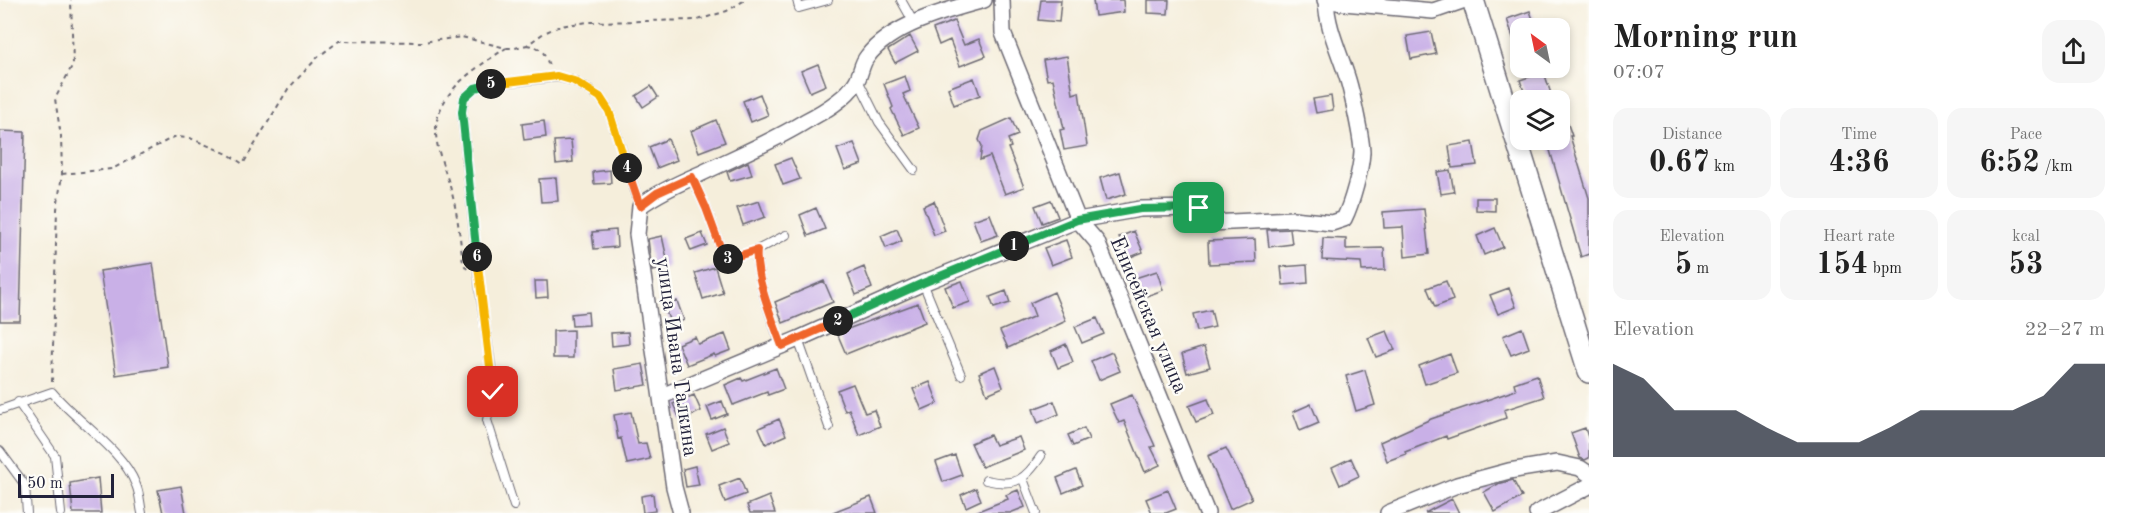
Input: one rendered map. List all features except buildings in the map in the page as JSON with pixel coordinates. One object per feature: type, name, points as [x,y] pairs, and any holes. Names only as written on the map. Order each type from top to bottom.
[{"type":"main road","points":[[1473,0],[1589,372]]},
{"type":"street","points":[[640,206],[657,193],[771,140],[833,104],[852,88],[858,80],[866,58],[884,40],[914,23],[984,0]]},
{"type":"street","name":"Енисейская улица","points":[[1002,0],[1003,33],[1077,220],[1097,242],[1207,513]]},
{"type":"street","points":[[662,396],[923,283],[1077,220],[1140,209],[1199,208],[1210,223],[1293,219],[1332,223],[1344,219],[1350,206],[1362,152],[1349,81],[1333,38],[1326,0],[1433,11],[1465,0]]},
{"type":"street","name":"улица Ивана Галкина","points":[[640,206],[637,234],[674,487],[681,513]]},
{"type":"street","points":[[1388,513],[1458,485],[1509,471],[1557,463],[1580,468],[1589,474]]},
{"type":"street","points":[[1537,513],[1589,486]]},
{"type":"lane","points":[[797,0],[799,8],[828,0]]},
{"type":"lane","points":[[901,0],[914,23]]},
{"type":"lane","points":[[514,506],[487,420],[493,392],[492,373],[480,291],[462,112],[464,98],[475,88],[557,76],[574,81],[600,97],[609,111],[640,206]]},
{"type":"lane","points":[[858,80],[879,122],[914,170]]},
{"type":"lane","points":[[692,177],[725,260]]},
{"type":"lane","points":[[782,346],[756,259],[757,250],[786,235]]},
{"type":"lane","points":[[923,283],[962,375]]},
{"type":"lane","points":[[798,339],[829,428]]},
{"type":"lane","points":[[0,410],[52,392],[64,407],[122,462],[137,486],[142,513]]},
{"type":"lane","points":[[18,402],[55,456],[61,513]]},
{"type":"lane","points":[[0,451],[25,485],[27,513]]},
{"type":"lane","points":[[986,480],[1011,483],[1023,479],[1041,456]]},
{"type":"lane","points":[[1023,479],[1036,513]]},
{"type":"path","points":[[52,392],[57,209],[62,174],[61,136],[55,99],[73,64],[71,0]]},
{"type":"path","points":[[527,45],[544,33],[561,26],[588,22],[698,20],[727,11],[744,0]]},
{"type":"path","points":[[62,174],[112,169],[174,137],[190,138],[228,154],[243,164],[288,89],[318,57],[339,40],[422,42],[462,37],[506,48],[527,45],[537,47],[545,53],[550,69],[557,76]]},
{"type":"path","points":[[725,260],[757,250]]},
{"type":"route","points":[[493,392],[480,291],[462,112],[464,98],[475,88],[557,76],[574,81],[600,97],[609,111],[640,206],[657,193],[692,177],[725,260],[757,250],[756,259],[763,288],[782,346],[923,283],[1077,220],[1140,209],[1199,208]]}]
